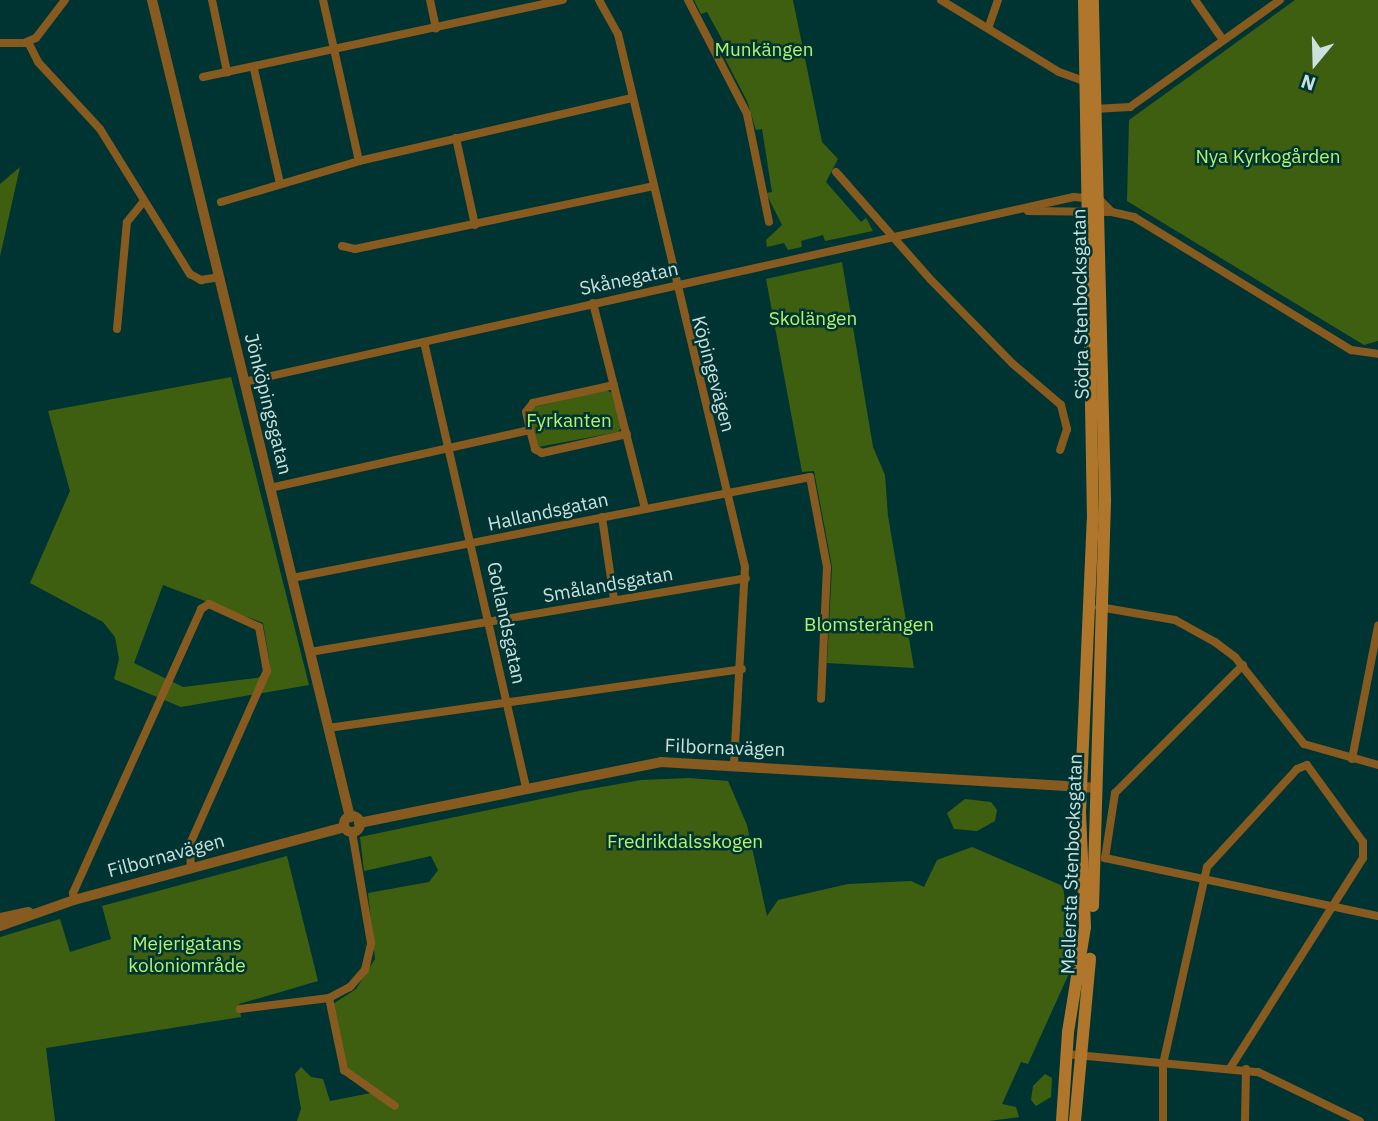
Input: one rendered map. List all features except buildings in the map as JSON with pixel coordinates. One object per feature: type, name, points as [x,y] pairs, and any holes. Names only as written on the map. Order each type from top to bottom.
[{"type":"main road","name":"Södra Stenbocksgatan","points":[[1084,0],[1091,83],[1105,475],[1096,607]]},
{"type":"main road","name":"Södra Stenbocksgatan","points":[[1091,83],[1093,0]]},
{"type":"main road","name":"Mellersta Stenbocksgatan","points":[[1062,1121],[1066,1054],[1085,927],[1096,607]]},
{"type":"main road","name":"Mellersta Stenbocksgatan","points":[[1075,1121],[1093,922],[1088,788]]},
{"type":"street","points":[[0,43],[28,42],[40,35],[65,0]]},
{"type":"street","name":"Jönköpingsgatan","points":[[152,0],[351,825]]},
{"type":"street","points":[[212,0],[227,72]]},
{"type":"street","points":[[323,0],[359,161]]},
{"type":"street","points":[[430,0],[436,28]]},
{"type":"street","points":[[203,77],[254,69],[563,0]]},
{"type":"street","name":"Köpingevägen","points":[[599,0],[618,34],[674,286],[728,493],[746,578],[734,763]]},
{"type":"street","points":[[688,0],[747,114],[769,222]]},
{"type":"street","points":[[941,0],[989,26],[1059,72],[1091,83]]},
{"type":"street","points":[[989,26],[998,0]]},
{"type":"street","points":[[1195,0],[1223,40]]},
{"type":"street","points":[[1092,109],[1130,107],[1280,0]]},
{"type":"street","points":[[28,42],[44,69],[91,117],[190,274],[201,280],[219,277]]},
{"type":"street","points":[[254,69],[280,183]]},
{"type":"street","points":[[221,202],[359,161],[632,98]]},
{"type":"street","points":[[456,138],[475,225]]},
{"type":"street","points":[[836,172],[892,238],[1013,364],[1061,405],[1067,420],[1060,450]]},
{"type":"street","points":[[342,246],[355,249],[653,186]]},
{"type":"street","points":[[1094,198],[1112,212],[1134,217],[1351,349],[1378,354]]},
{"type":"street","name":"Skånegatan","points":[[244,382],[1021,210],[1094,198]]},
{"type":"street","points":[[117,329],[127,222],[144,201]]},
{"type":"street","name":"Skånegatan","points":[[1021,210],[1094,215],[1112,212]]},
{"type":"street","points":[[593,303],[645,509]]},
{"type":"street","name":"Gotlandsgatan","points":[[424,342],[526,788]]},
{"type":"street","points":[[614,385],[533,403],[526,412],[530,430],[535,449],[542,453],[626,434]]},
{"type":"street","points":[[270,488],[530,430]]},
{"type":"street","name":"Hallandsgatan","points":[[292,578],[810,477],[827,567],[821,699]]},
{"type":"street","points":[[602,517],[614,599]]},
{"type":"street","name":"Smålandsgatan","points":[[310,652],[746,578]]},
{"type":"street","points":[[74,900],[73,893],[204,604],[259,627],[267,657],[265,679],[190,844],[191,867]]},
{"type":"street","points":[[1096,607],[1175,620],[1225,649],[1243,665],[1304,744],[1352,760],[1378,765]]},
{"type":"street","points":[[1352,760],[1378,626]]},
{"type":"street","points":[[1243,665],[1115,793],[1105,858],[1378,916]]},
{"type":"street","points":[[328,728],[741,669]]},
{"type":"street","points":[[1367,692],[1378,694]]},
{"type":"street","name":"Filbornavägen","points":[[0,926],[74,900],[351,825],[661,762],[734,763],[1088,788]]},
{"type":"street","points":[[1163,1121],[1163,1064],[1207,867],[1301,765],[1314,768],[1363,842],[1363,858],[1230,1068]]},
{"type":"street","points":[[240,1009],[329,998],[355,983],[370,954],[351,825]]},
{"type":"street","name":"Filbornavägen","points":[[0,918],[38,911]]},
{"type":"street","points":[[329,998],[344,1070],[395,1107]]},
{"type":"street","points":[[1066,1054],[1246,1069],[1274,1077],[1360,1121]]},
{"type":"street","points":[[1245,1121],[1246,1069]]},
{"type":"green space","name":"Munkängen","points":[[694,0],[793,0],[822,142],[838,159],[826,182],[861,222],[866,218],[873,231],[825,241],[823,235],[801,241],[802,247],[788,250],[784,243],[767,247],[766,240],[782,225],[766,193],[772,192],[762,129],[756,130],[747,101],[719,47],[724,43],[707,12],[701,14]]},
{"type":"green space","name":"Nya Kyrkogården","points":[[1295,0],[1378,0],[1378,341],[1364,345],[1127,201],[1129,120]]},
{"type":"green space","points":[[20,167],[3,243],[0,256],[0,184]]},
{"type":"green space","points":[[842,262],[873,447],[885,475],[888,516],[914,668],[827,663],[832,567],[814,471],[802,472],[766,279]]},
{"type":"green space","points":[[231,377],[309,685],[181,707],[114,679],[119,659],[115,637],[103,622],[30,583],[70,491],[48,411]],"holes":[[[163,585],[263,623],[271,671],[257,678],[183,687],[134,663]]]},
{"type":"green space","name":"Fyrkanten","points":[[606,390],[612,393],[622,427],[618,432],[538,447],[530,413],[534,407]]},
{"type":"green space","name":"Fredrikdalsskogen","points":[[689,778],[728,781],[747,825],[767,916],[778,900],[848,884],[911,881],[924,887],[937,860],[972,847],[1063,886],[1071,949],[1064,966],[1071,969],[1028,1064],[1021,1062],[1002,1104],[1016,1107],[1019,1117],[989,1121],[297,1121],[301,1109],[295,1074],[301,1067],[311,1077],[323,1079],[330,1101],[376,1092],[347,1069],[333,1004],[356,989],[375,959],[368,893],[429,882],[438,870],[431,856],[364,871],[360,837],[579,791],[641,780]]},
{"type":"green space","points":[[965,799],[991,802],[997,810],[995,821],[977,831],[954,829],[947,813]]},
{"type":"green space","name":"Mejerigatans koloniområde","points":[[287,856],[318,981],[239,1004],[241,1017],[46,1048],[55,1121],[0,1121],[0,937],[60,919],[70,952],[111,939],[102,906]]},
{"type":"green space","points":[[1045,1074],[1052,1078],[1051,1097],[1036,1106],[1031,1100],[1033,1086]]},
{"type":"park label","name":"Skolängen","points":[[813,319]]},
{"type":"park label","name":"Blomsterängen","points":[[869,625]]}]
